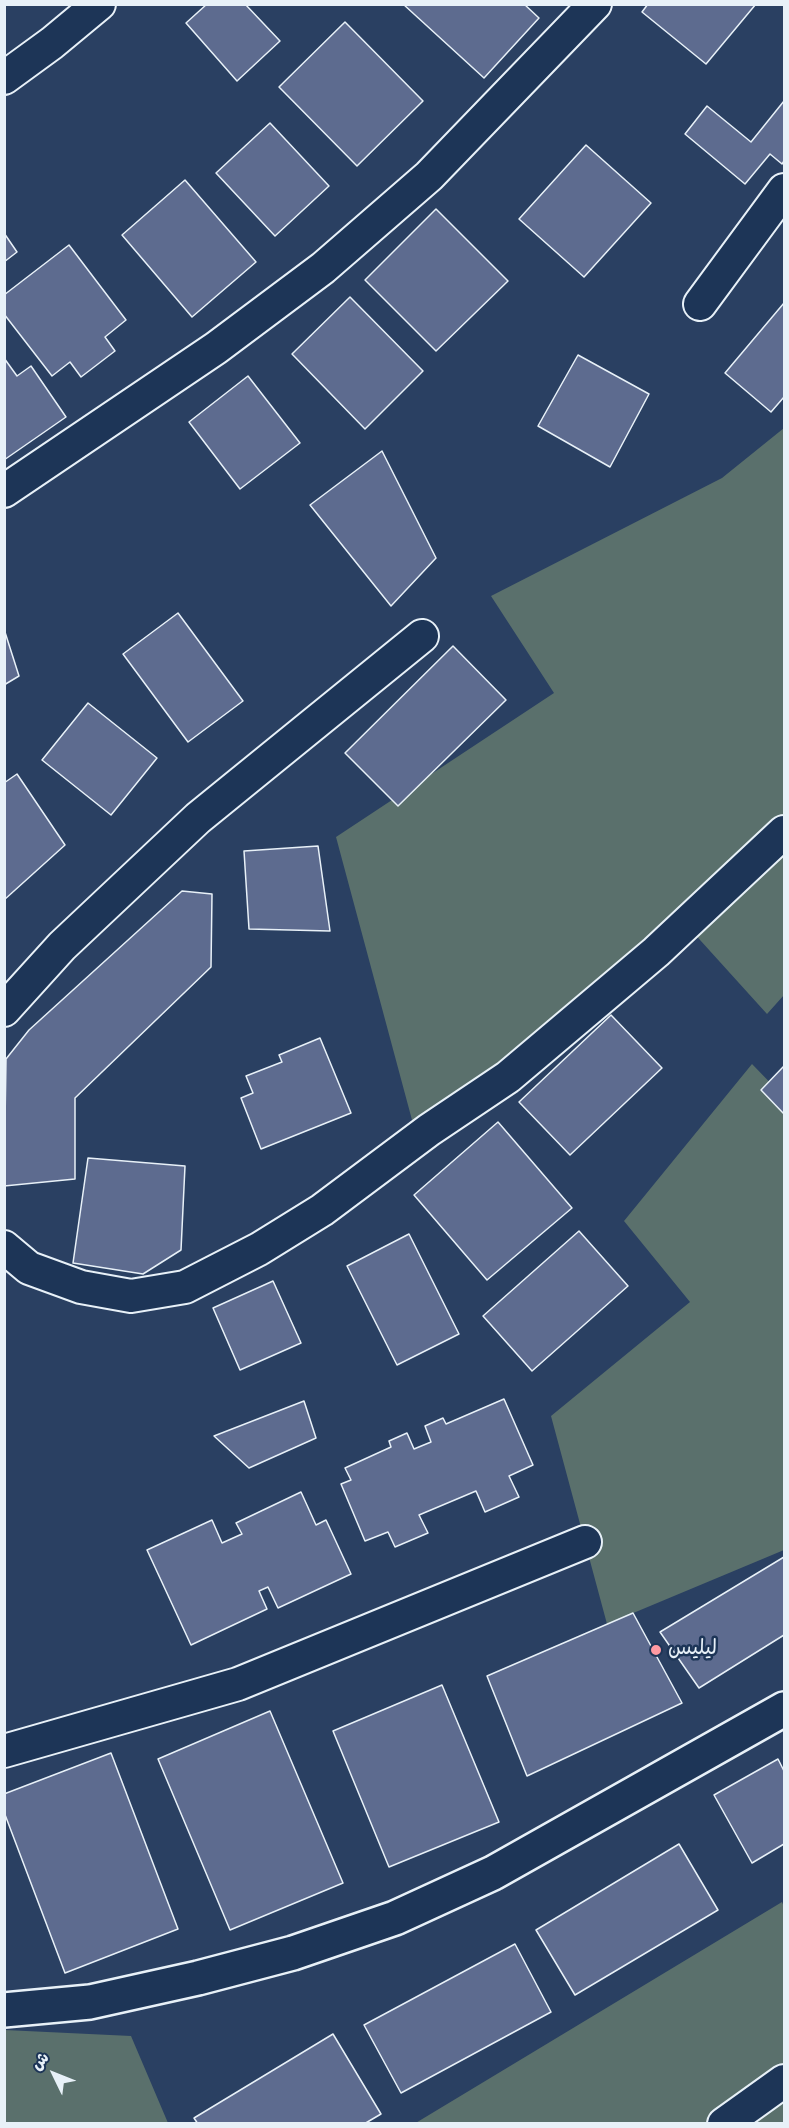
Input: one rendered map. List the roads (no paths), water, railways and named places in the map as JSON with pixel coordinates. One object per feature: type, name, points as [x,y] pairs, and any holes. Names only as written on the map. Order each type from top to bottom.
[{"type":"street","points":[[4,78],[52,43],[99,4]]},
{"type":"street","points":[[4,492],[216,348],[323,268],[429,176],[595,4]]},
{"type":"street","points":[[700,304],[784,190]]},
{"type":"street","points":[[4,1010],[62,946],[198,818],[422,636]]},
{"type":"street","points":[[4,1247],[29,1268],[81,1287],[131,1296],[185,1287],[259,1249],[322,1210],[429,1130],[508,1077],[656,952],[784,832]]},
{"type":"street","points":[[4,1751],[238,1684],[585,1542]]},
{"type":"street","points":[[4,2010],[90,2002],[155,1988],[293,1953],[395,1918],[493,1873],[784,1708]]},
{"type":"street","points":[[724,2124],[784,2081]]},
{"type":"place","name":"ليليس","points":[[656,1650]]}]
